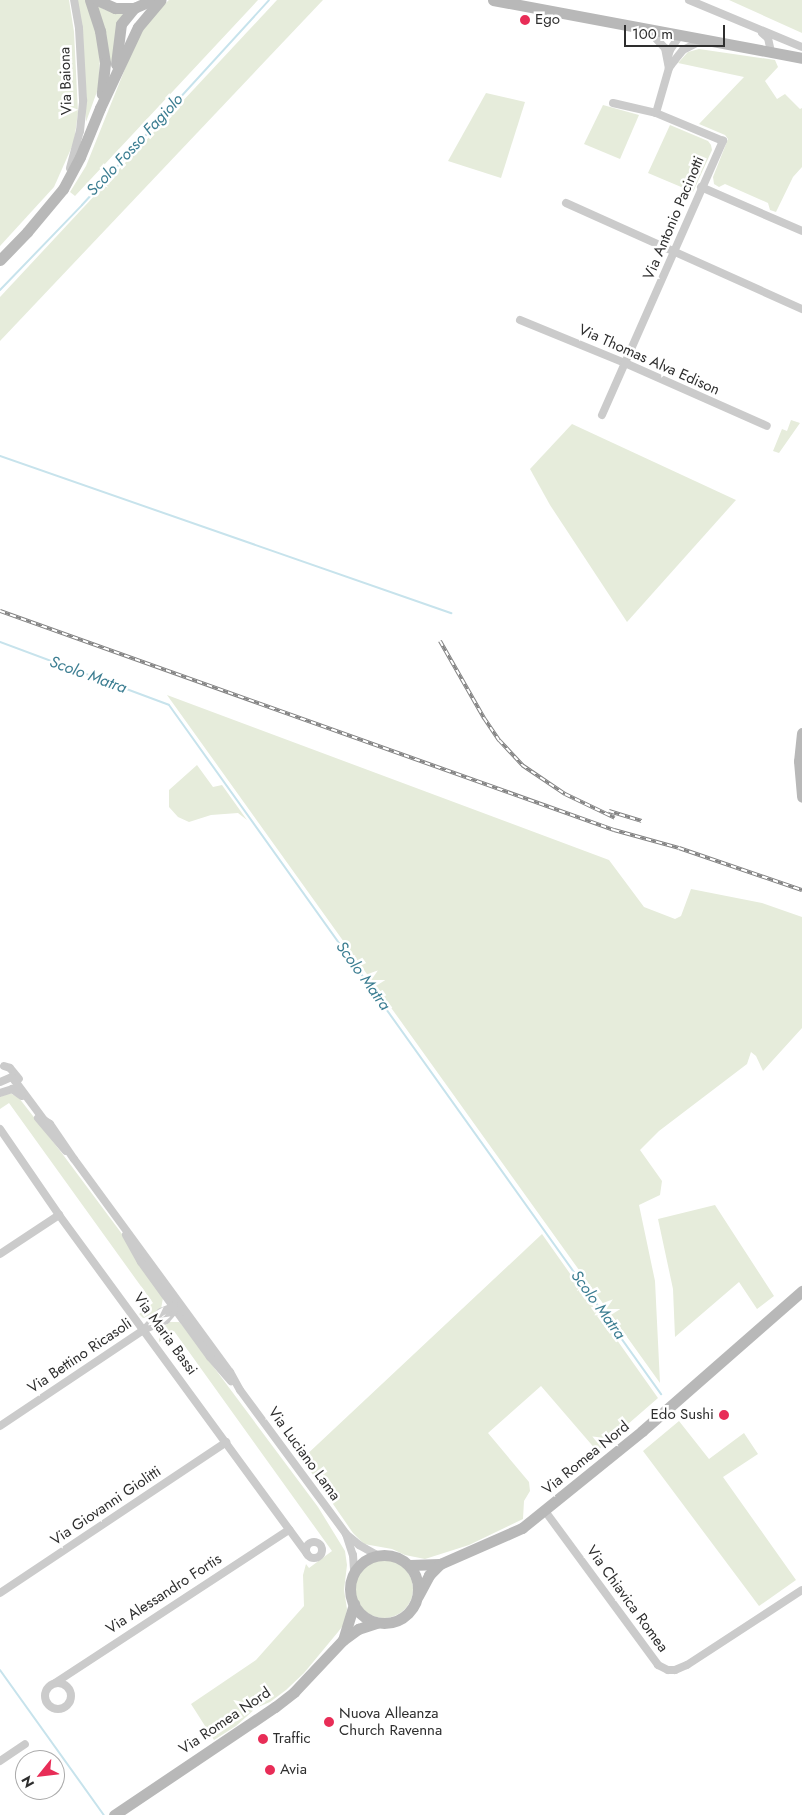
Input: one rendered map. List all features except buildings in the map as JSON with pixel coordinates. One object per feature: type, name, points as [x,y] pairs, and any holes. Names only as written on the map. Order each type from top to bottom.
[{"type":"main road","name":"Via Baiona","points":[[90,0],[100,31],[105,63],[100,108]]},
{"type":"main road","points":[[97,0],[115,8],[134,8],[152,0]]},
{"type":"main road","name":"Via Baiona","points":[[0,260],[27,232],[63,189],[80,157],[115,73],[138,27],[161,0]]},
{"type":"main road","points":[[493,0],[802,58]]},
{"type":"main road","name":"Via Baiona","points":[[115,73],[121,24],[134,8]]},
{"type":"main road","points":[[802,733],[798,761],[802,798]]},
{"type":"main road","name":"Via Romea Nord","points":[[410,1565],[440,1564],[522,1528],[665,1412],[802,1292]]},
{"type":"main road","points":[[378,1556],[393,1556],[410,1565],[417,1582],[418,1596],[413,1608],[405,1616],[391,1623],[377,1623],[363,1618],[354,1604],[350,1587],[354,1571],[364,1561],[378,1556]]},
{"type":"main road","name":"Via Romea Nord","points":[[418,1596],[440,1564]]},
{"type":"main road","name":"Via Romea Nord","points":[[343,1640],[354,1604]]},
{"type":"main road","name":"Via Romea Nord","points":[[114,1815],[275,1707],[294,1692],[343,1640],[358,1629],[377,1623]]},
{"type":"street","name":"Via Baiona","points":[[63,189],[76,150],[82,116],[81,60],[74,0]]},
{"type":"street","points":[[689,0],[802,47]]},
{"type":"street","points":[[648,30],[660,40],[668,57],[669,68]]},
{"type":"street","points":[[756,50],[764,38],[758,30]]},
{"type":"street","points":[[758,30],[768,38],[772,52]]},
{"type":"street","points":[[668,57],[670,50],[680,35]]},
{"type":"street","points":[[678,56],[680,35]]},
{"type":"street","points":[[613,102],[656,113],[669,68],[678,56],[688,48],[704,40]]},
{"type":"street","name":"Via Antonio Pacinotti","points":[[602,415],[701,187],[723,141],[656,113]]},
{"type":"street","points":[[701,187],[802,232]]},
{"type":"street","points":[[566,203],[802,309]]},
{"type":"street","name":"Via Thomas Alva Edison","points":[[520,320],[625,363],[767,426]]},
{"type":"street","name":"Via Luciano Lama","points":[[2,1081],[6,1073],[4,1066],[10,1068],[117,1219],[214,1350],[240,1390],[346,1534],[359,1545],[378,1556]]},
{"type":"street","name":"Via Luciano Lama","points":[[2,1081],[12,1078],[44,1120],[50,1124]]},
{"type":"street","name":"Via Luciano Lama","points":[[2,1092],[16,1090],[50,1136],[74,1159]]},
{"type":"street","name":"Via Maria Bassi","points":[[0,1129],[59,1215],[308,1555]]},
{"type":"street","points":[[0,1254],[59,1215]]},
{"type":"street","name":"Via Luciano Lama","points":[[117,1219],[141,1262],[182,1320],[210,1357],[240,1390]]},
{"type":"street","name":"Via Luciano Lama","points":[[146,1256],[150,1267],[174,1301],[174,1307]]},
{"type":"street","points":[[161,1312],[166,1307],[166,1297]]},
{"type":"street","name":"Via Luciano Lama","points":[[174,1307],[178,1306],[205,1343],[214,1350]]},
{"type":"street","points":[[145,1330],[166,1320],[173,1312],[174,1307]]},
{"type":"street","name":"Via Bettino Ricasoli","points":[[0,1426],[145,1330],[161,1312],[174,1307]]},
{"type":"street","points":[[166,1320],[182,1320]]},
{"type":"street","name":"Via Giovanni Giolitti","points":[[0,1593],[226,1442]]},
{"type":"street","name":"Via Chiavica Romea","points":[[545,1511],[658,1665],[668,1670],[675,1670],[687,1665],[802,1590]]},
{"type":"street","name":"Via Alessandro Fortis","points":[[55,1683],[289,1530]]},
{"type":"street","name":"Via Luciano Lama","points":[[346,1534],[353,1555],[354,1571]]},
{"type":"street","points":[[0,1761],[25,1744]]},
{"type":"green space","points":[[0,0],[69,0],[74,32],[78,113],[74,142],[54,187],[0,246]]},
{"type":"green space","points":[[76,0],[86,0],[100,47],[99,86],[86,122],[81,25]]},
{"type":"green space","points":[[169,0],[258,0],[75,196],[70,192],[86,166],[137,39],[155,13]]},
{"type":"green space","points":[[277,0],[323,0],[0,341],[0,297]]},
{"type":"green space","points":[[729,0],[802,0],[802,33]]},
{"type":"green space","points":[[93,3],[105,10],[123,13],[109,72]]},
{"type":"green space","points":[[699,49],[775,60],[778,67],[765,81],[777,99],[785,94],[800,109],[802,108],[802,167],[793,177],[776,212],[770,210],[768,203],[725,184],[719,187],[714,184],[713,177],[728,139],[725,135],[699,124],[744,77],[678,63],[688,52]]},
{"type":"green space","points":[[486,93],[525,102],[501,178],[448,161]]},
{"type":"green space","points":[[603,105],[639,115],[620,159],[584,144]]},
{"type":"green space","points":[[670,125],[708,141],[711,145],[712,150],[693,192],[648,173]]},
{"type":"green space","points":[[791,420],[800,423],[779,453],[773,451],[782,429],[787,431]]},
{"type":"green space","points":[[572,424],[736,500],[627,622],[550,505],[530,469]]},
{"type":"green space","points":[[167,695],[609,860],[644,907],[675,919],[681,916],[691,889],[762,903],[802,917],[802,1028],[763,1071],[756,1056],[751,1052],[747,1064],[659,1131],[640,1150],[662,1181],[660,1195],[639,1205],[655,1281],[660,1383]]},
{"type":"green space","points":[[197,765],[213,787],[222,785],[247,820],[238,813],[211,815],[189,822],[178,817],[169,807],[169,790]]},
{"type":"green space","points":[[10,1093],[19,1098],[61,1152],[122,1234],[163,1298],[161,1309],[152,1317],[143,1318],[139,1314],[153,1303],[9,1103],[0,1109],[0,1097]]},
{"type":"green space","points":[[715,1205],[774,1296],[757,1309],[739,1282],[675,1337],[673,1289],[658,1219]]},
{"type":"green space","points":[[542,1234],[658,1398],[597,1451],[541,1386],[488,1433],[529,1482],[530,1491],[524,1501],[523,1519],[469,1545],[425,1559],[405,1555],[392,1549],[364,1544],[353,1533],[302,1459]]},
{"type":"green space","points":[[170,1322],[179,1322],[183,1326],[318,1507],[345,1551],[347,1565],[344,1590],[347,1609],[345,1623],[304,1673],[286,1690],[270,1702],[256,1708],[236,1726],[214,1740],[191,1704],[256,1660],[304,1606],[303,1575],[306,1564],[309,1568],[332,1551],[174,1331],[159,1342],[159,1330]]},
{"type":"green space","points":[[679,1421],[709,1459],[744,1433],[758,1454],[723,1477],[796,1580],[759,1606],[643,1451]]},
{"type":"green space","points":[[378,1560],[390,1560],[405,1568],[413,1583],[413,1595],[405,1610],[390,1618],[378,1618],[363,1610],[355,1595],[355,1583],[363,1568]]},
{"type":"waterway","name":"Scolo Fosso Fagiolo","points":[[0,290],[82,205],[269,0]]},
{"type":"waterway","points":[[0,456],[452,613]]},
{"type":"waterway","name":"Scolo Matra","points":[[0,642],[169,705],[661,1394]]},
{"type":"waterway","name":"Scolo Fosso Fagiolo","points":[[0,1670],[104,1815]]},
{"type":"railway","points":[[0,611],[614,830],[679,848],[802,890]]},
{"type":"railway","points":[[440,641],[484,718],[499,740],[522,765],[565,794],[615,818]]},
{"type":"railway","points":[[609,811],[641,821]]},
{"type":"place","name":"Ego","points":[[525,20]]},
{"type":"place","name":"Edo Sushi","points":[[724,1415]]},
{"type":"place","name":"Nuova Alleanza Church Ravenna","points":[[329,1722]]},
{"type":"place","name":"Traffic","points":[[263,1739]]},
{"type":"place","name":"Avia","points":[[270,1770]]}]
